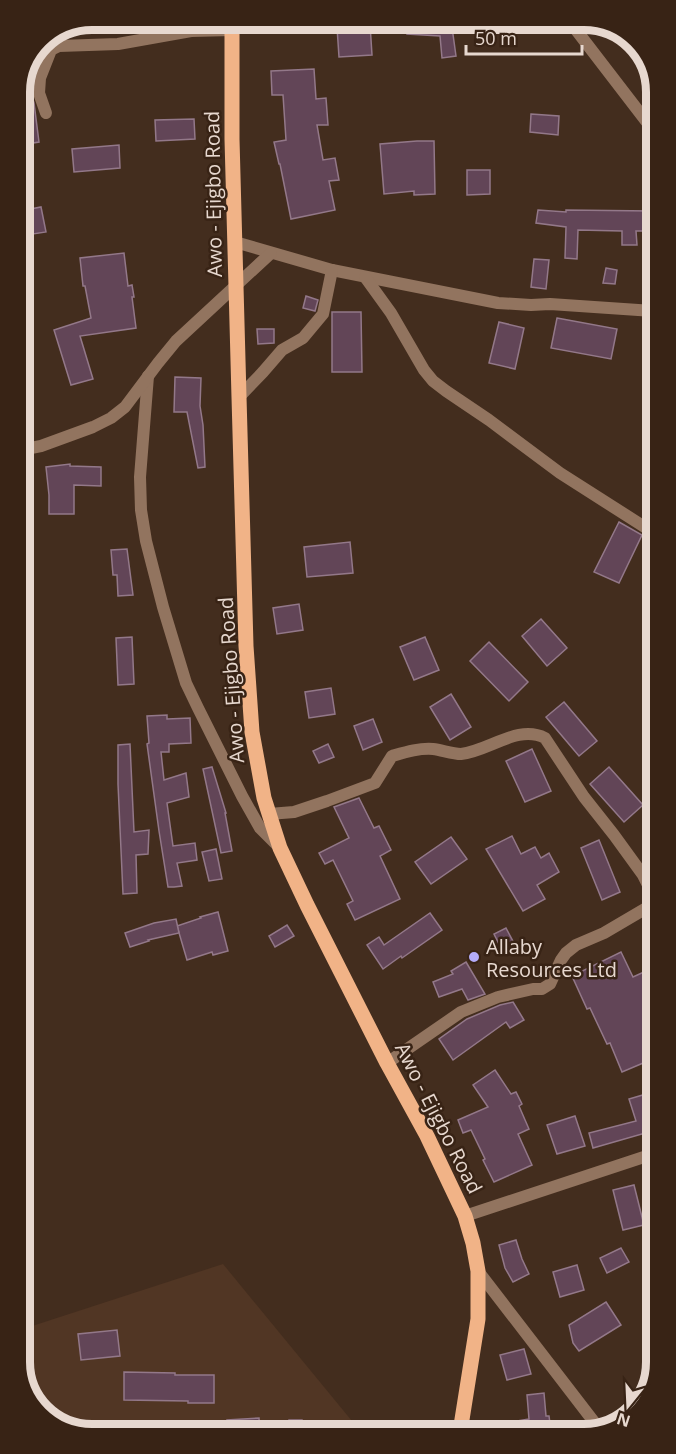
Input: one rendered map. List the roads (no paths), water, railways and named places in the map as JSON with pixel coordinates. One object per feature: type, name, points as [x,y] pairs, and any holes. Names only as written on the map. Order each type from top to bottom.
[{"type":"main road","name":"Awo - Ejigbo Road","points":[[232,30],[232,129],[246,646],[252,732],[264,798],[280,848],[387,1063],[427,1136],[465,1216],[478,1271],[478,1318],[461,1424]]},
{"type":"street","points":[[46,113],[39,93],[40,78],[51,50],[59,46],[118,44],[198,30]]},
{"type":"street","points":[[572,30],[646,121]]},
{"type":"street","points":[[235,242],[332,270],[498,303],[646,311]]},
{"type":"street","points":[[30,448],[93,427],[111,418],[125,407],[176,341],[271,253]]},
{"type":"street","points":[[239,397],[282,350],[303,338],[323,314],[332,270]]},
{"type":"street","points":[[365,277],[391,313],[424,370],[446,392],[489,420],[560,473],[646,527]]},
{"type":"street","points":[[148,376],[140,477],[141,510],[146,542],[163,607],[186,683],[198,708],[260,828],[280,848]]},
{"type":"street","points":[[269,814],[294,812],[375,783],[392,756],[416,750],[434,749],[459,754],[523,734],[538,734],[545,738],[584,798],[614,835],[646,881]]},
{"type":"street","points":[[387,1063],[460,1012],[498,997],[542,989],[550,984],[561,960],[576,945],[604,933],[646,908]]},
{"type":"street","points":[[465,1216],[646,1156]]},
{"type":"street","points":[[478,1271],[595,1423]]},
{"type":"place","name":"Allaby Resources Ltd","points":[[474,957]]}]
